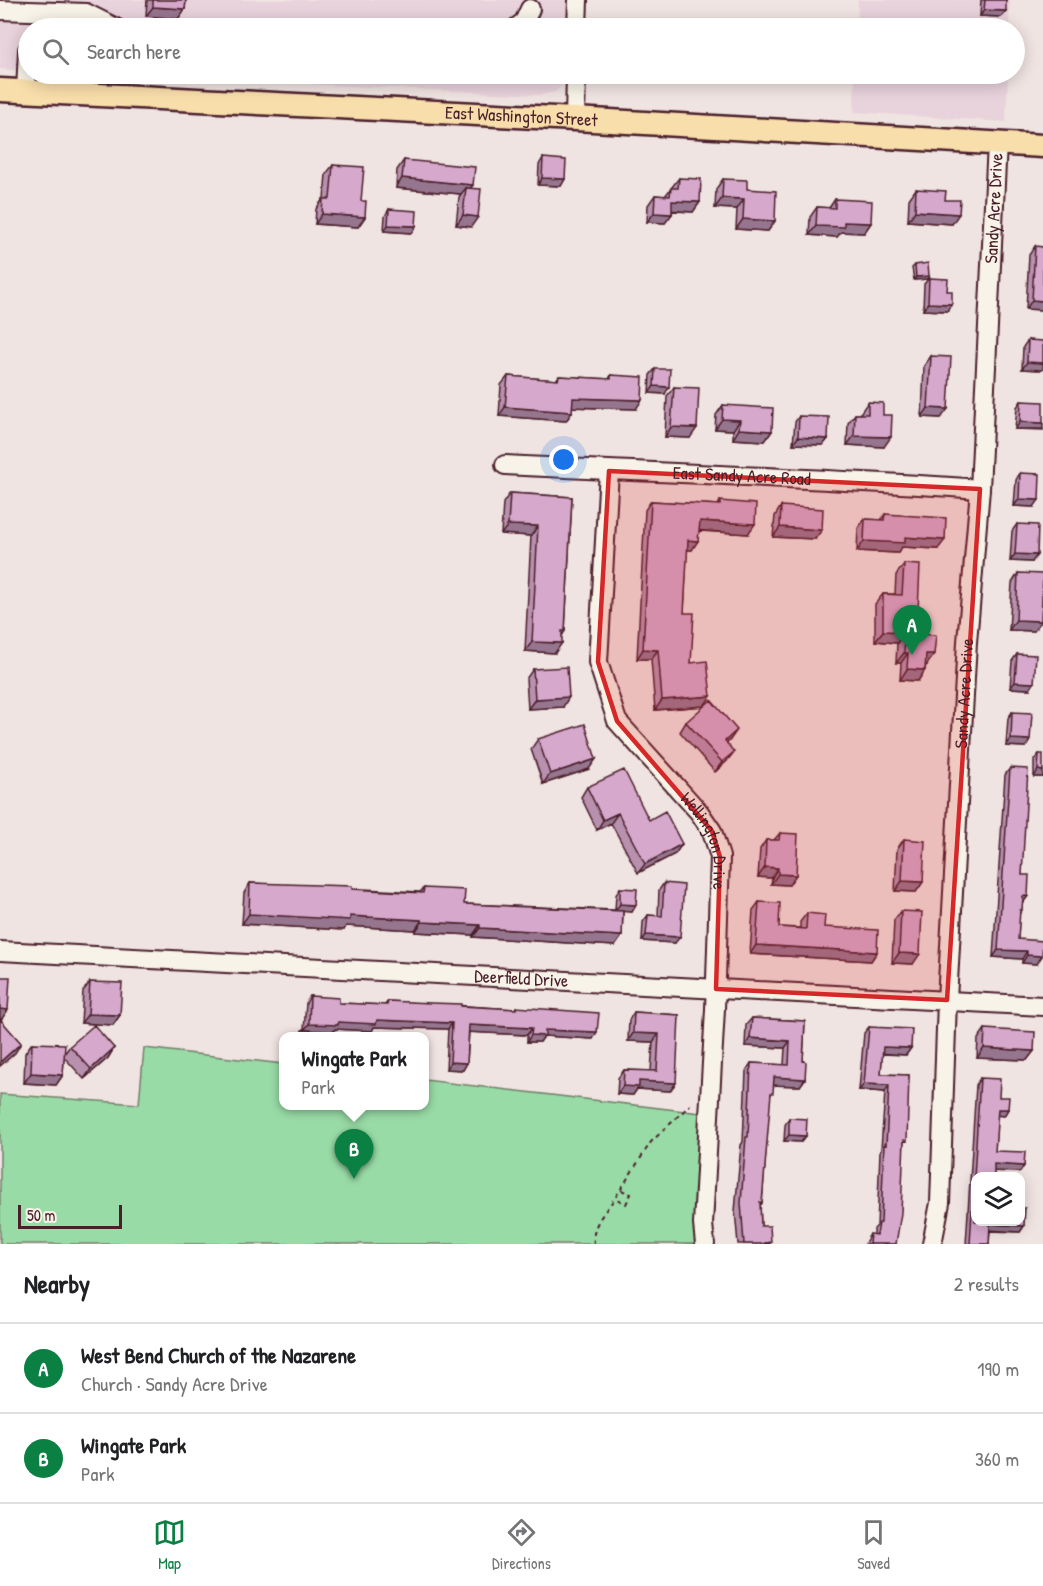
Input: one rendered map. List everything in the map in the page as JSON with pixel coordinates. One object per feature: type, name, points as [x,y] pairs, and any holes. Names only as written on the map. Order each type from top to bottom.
[{"type":"main road","name":"East Washington Street","points":[[0,90],[575,119],[1043,147]]},
{"type":"street","points":[[577,18],[578,0]]},
{"type":"street","points":[[526,18],[530,9]]},
{"type":"street","points":[[0,10],[24,18]]},
{"type":"street","points":[[46,18],[86,13],[96,18]]},
{"type":"street","points":[[26,84],[26,91]]},
{"type":"street","points":[[575,119],[576,84]]},
{"type":"street","name":"Sandy Acre Drive","points":[[932,1244],[940,1203],[946,1000],[967,642],[980,489],[997,143]]},
{"type":"street","name":"East Sandy Acre Road","points":[[505,465],[706,476],[840,479],[980,489]]},
{"type":"street","name":"Wellington Drive","points":[[609,471],[598,662],[617,721],[699,812],[712,831],[720,857],[716,989],[703,1224],[705,1244]]},
{"type":"street","name":"Deerfield Drive","points":[[0,951],[1043,1006]]},
{"type":"path","points":[[594,1244],[596,1225],[651,1142],[690,1105]]},
{"type":"path","points":[[621,1190],[631,1194],[626,1203],[615,1198],[621,1190]]},
{"type":"highlighted area","points":[[609,471],[980,489],[947,1000],[716,989],[720,857],[712,831],[617,721],[598,662]]},
{"type":"shaded area","points":[[0,0],[568,0],[567,18],[18,18],[18,70],[0,69]]},
{"type":"shaded area","points":[[858,0],[1010,0],[1009,18],[857,18]]},
{"type":"shaded area","points":[[306,84],[563,84],[555,92],[541,95]]},
{"type":"shaded area","points":[[855,84],[1008,84],[1006,122],[854,112]]},
{"type":"green space","points":[[144,1048],[279,1064],[279,1110],[429,1110],[429,1080],[709,1114],[706,1244],[0,1244],[0,1094],[139,1104]]},
{"type":"building","points":[[153,0],[186,0],[185,9],[153,7]]},
{"type":"building","points":[[985,0],[1006,0],[1006,11],[984,10]]},
{"type":"building","points":[[543,158],[566,160],[565,179],[542,178]]},
{"type":"building","points":[[404,160],[475,167],[473,185],[402,178]]},
{"type":"building","points":[[333,165],[364,167],[361,201],[366,201],[365,217],[322,214],[323,199],[330,199]]},
{"type":"building","points":[[679,178],[701,179],[700,202],[672,201],[672,214],[654,213],[655,195],[670,196],[671,188],[678,188]]},
{"type":"building","points":[[723,179],[747,180],[747,189],[776,191],[775,221],[743,219],[744,199],[722,198]]},
{"type":"building","points":[[466,188],[481,189],[478,217],[463,215]]},
{"type":"building","points":[[916,189],[946,191],[945,200],[960,200],[959,214],[915,211]]},
{"type":"building","points":[[835,199],[872,201],[871,223],[844,222],[844,227],[816,226],[817,207],[835,208]]},
{"type":"building","points":[[389,209],[417,211],[416,226],[388,225]]},
{"type":"building","points":[[1035,246],[1043,247],[1043,301],[1032,300]]},
{"type":"building","points":[[928,263],[929,276],[916,277],[915,265]]},
{"type":"building","points":[[929,278],[948,279],[947,291],[952,291],[952,304],[928,303]]},
{"type":"building","points":[[1028,340],[1043,341],[1043,363],[1027,362]]},
{"type":"building","points":[[931,356],[951,357],[948,409],[928,408]]},
{"type":"building","points":[[655,369],[670,369],[669,387],[654,386]]},
{"type":"building","points":[[611,375],[643,377],[642,400],[573,398],[572,412],[505,407],[508,376],[558,380],[559,376],[611,379]]},
{"type":"building","points":[[674,387],[699,388],[697,428],[671,427]]},
{"type":"building","points":[[1021,401],[1043,402],[1043,423],[1020,422]]},
{"type":"building","points":[[868,402],[883,403],[883,415],[892,415],[891,437],[854,436],[855,414],[868,414]]},
{"type":"building","points":[[723,405],[773,408],[772,431],[739,429],[740,420],[722,419]]},
{"type":"building","points":[[799,416],[829,417],[828,439],[798,437]]},
{"type":"building","points":[[1020,473],[1040,474],[1039,500],[1019,499]]},
{"type":"building","points":[[510,493],[572,497],[565,631],[562,631],[562,643],[532,642],[538,526],[508,525]]},
{"type":"building","points":[[651,501],[720,505],[720,501],[756,504],[755,524],[700,521],[698,541],[688,540],[684,613],[694,613],[691,663],[707,661],[711,696],[662,700],[658,650],[643,649]]},
{"type":"building","points":[[781,506],[823,509],[822,530],[780,527]]},
{"type":"building","points":[[885,514],[946,518],[945,540],[905,537],[905,543],[864,541],[865,519],[884,520]]},
{"type":"building","points":[[1017,524],[1038,525],[1037,555],[1015,554]]},
{"type":"building","points":[[904,564],[920,565],[917,634],[936,635],[934,654],[926,654],[925,670],[907,669],[908,653],[904,653],[905,632],[883,631],[883,594],[902,595]]},
{"type":"building","points":[[1018,573],[1043,574],[1041,621],[1016,620]]},
{"type":"building","points":[[1017,654],[1036,655],[1034,683],[1015,682]]},
{"type":"building","points":[[567,667],[569,697],[535,699],[533,669]]},
{"type":"building","points":[[711,700],[737,730],[725,741],[734,752],[722,762],[686,722]]},
{"type":"building","points":[[1012,712],[1032,713],[1030,740],[1011,739]]},
{"type":"building","points":[[585,724],[596,759],[550,774],[538,739]]},
{"type":"building","points":[[1039,754],[1043,754],[1043,771],[1038,770]]},
{"type":"building","points":[[1010,768],[1028,769],[1022,875],[1029,875],[1028,896],[1023,896],[1018,939],[1043,941],[1042,956],[1027,955],[1027,951],[998,950]]},
{"type":"building","points":[[624,770],[649,820],[665,811],[682,844],[645,864],[618,813],[603,820],[587,787]]},
{"type":"building","points":[[780,833],[798,834],[796,875],[778,874],[778,868],[765,867],[766,840],[779,840]]},
{"type":"building","points":[[904,839],[925,841],[923,882],[902,881]]},
{"type":"building","points":[[250,883],[352,886],[352,889],[423,893],[424,888],[465,890],[464,904],[623,911],[622,936],[480,928],[480,925],[422,922],[422,920],[350,916],[350,920],[249,914]]},
{"type":"building","points":[[664,883],[684,885],[680,937],[646,935],[648,915],[662,916]]},
{"type":"building","points":[[620,888],[637,889],[636,905],[620,904]]},
{"type":"building","points":[[759,902],[780,903],[779,927],[806,929],[807,913],[825,915],[824,927],[878,930],[877,952],[756,945]]},
{"type":"building","points":[[901,911],[922,912],[920,954],[899,953]]},
{"type":"building","points":[[0,977],[10,977],[8,1010],[0,1009]]},
{"type":"building","points":[[90,982],[122,983],[120,1015],[88,1014]]},
{"type":"building","points":[[310,996],[339,998],[339,1003],[387,1005],[388,1001],[599,1013],[597,1032],[545,1030],[545,1036],[531,1035],[532,1028],[469,1025],[467,1063],[450,1062],[452,1023],[377,1020],[376,1024],[338,1022],[338,1025],[309,1024]]},
{"type":"building","points":[[634,1012],[679,1015],[676,1083],[639,1081],[639,1087],[623,1086],[624,1070],[657,1071],[659,1034],[633,1033]]},
{"type":"building","points":[[752,1018],[805,1021],[803,1061],[806,1062],[805,1079],[774,1077],[773,1093],[771,1093],[762,1203],[760,1202],[761,1226],[770,1226],[771,1242],[766,1244],[744,1244],[741,1203],[746,1137],[748,1137],[751,1063],[789,1065],[790,1041],[750,1038]]},
{"type":"building","points":[[0,1019],[21,1043],[0,1062]]},
{"type":"building","points":[[94,1025],[114,1048],[91,1069],[70,1046]]},
{"type":"building","points":[[869,1027],[912,1029],[911,1048],[883,1047],[881,1074],[909,1075],[907,1141],[904,1140],[901,1213],[896,1244],[869,1244],[870,1234],[877,1235],[879,1223],[881,1223],[889,1085],[864,1084]]},
{"type":"building","points":[[985,1029],[1035,1032],[1034,1051],[984,1048]]},
{"type":"building","points":[[302,1030],[318,1031],[318,1032],[302,1032]]},
{"type":"building","points":[[32,1043],[65,1044],[63,1075],[31,1073]]},
{"type":"building","points":[[980,1078],[1000,1079],[999,1097],[1009,1097],[1008,1109],[998,1109],[995,1151],[1025,1152],[1024,1166],[994,1164],[994,1172],[974,1172]]},
{"type":"building","points":[[789,1118],[807,1119],[806,1136],[789,1135]]},
{"type":"building","points":[[971,1226],[990,1226],[989,1244],[970,1244]]},
{"type":"place","name":"West Bend Church of the Nazarene","points":[[912,655]]},
{"type":"place","name":"Wingate Park","points":[[354,1179]]}]
